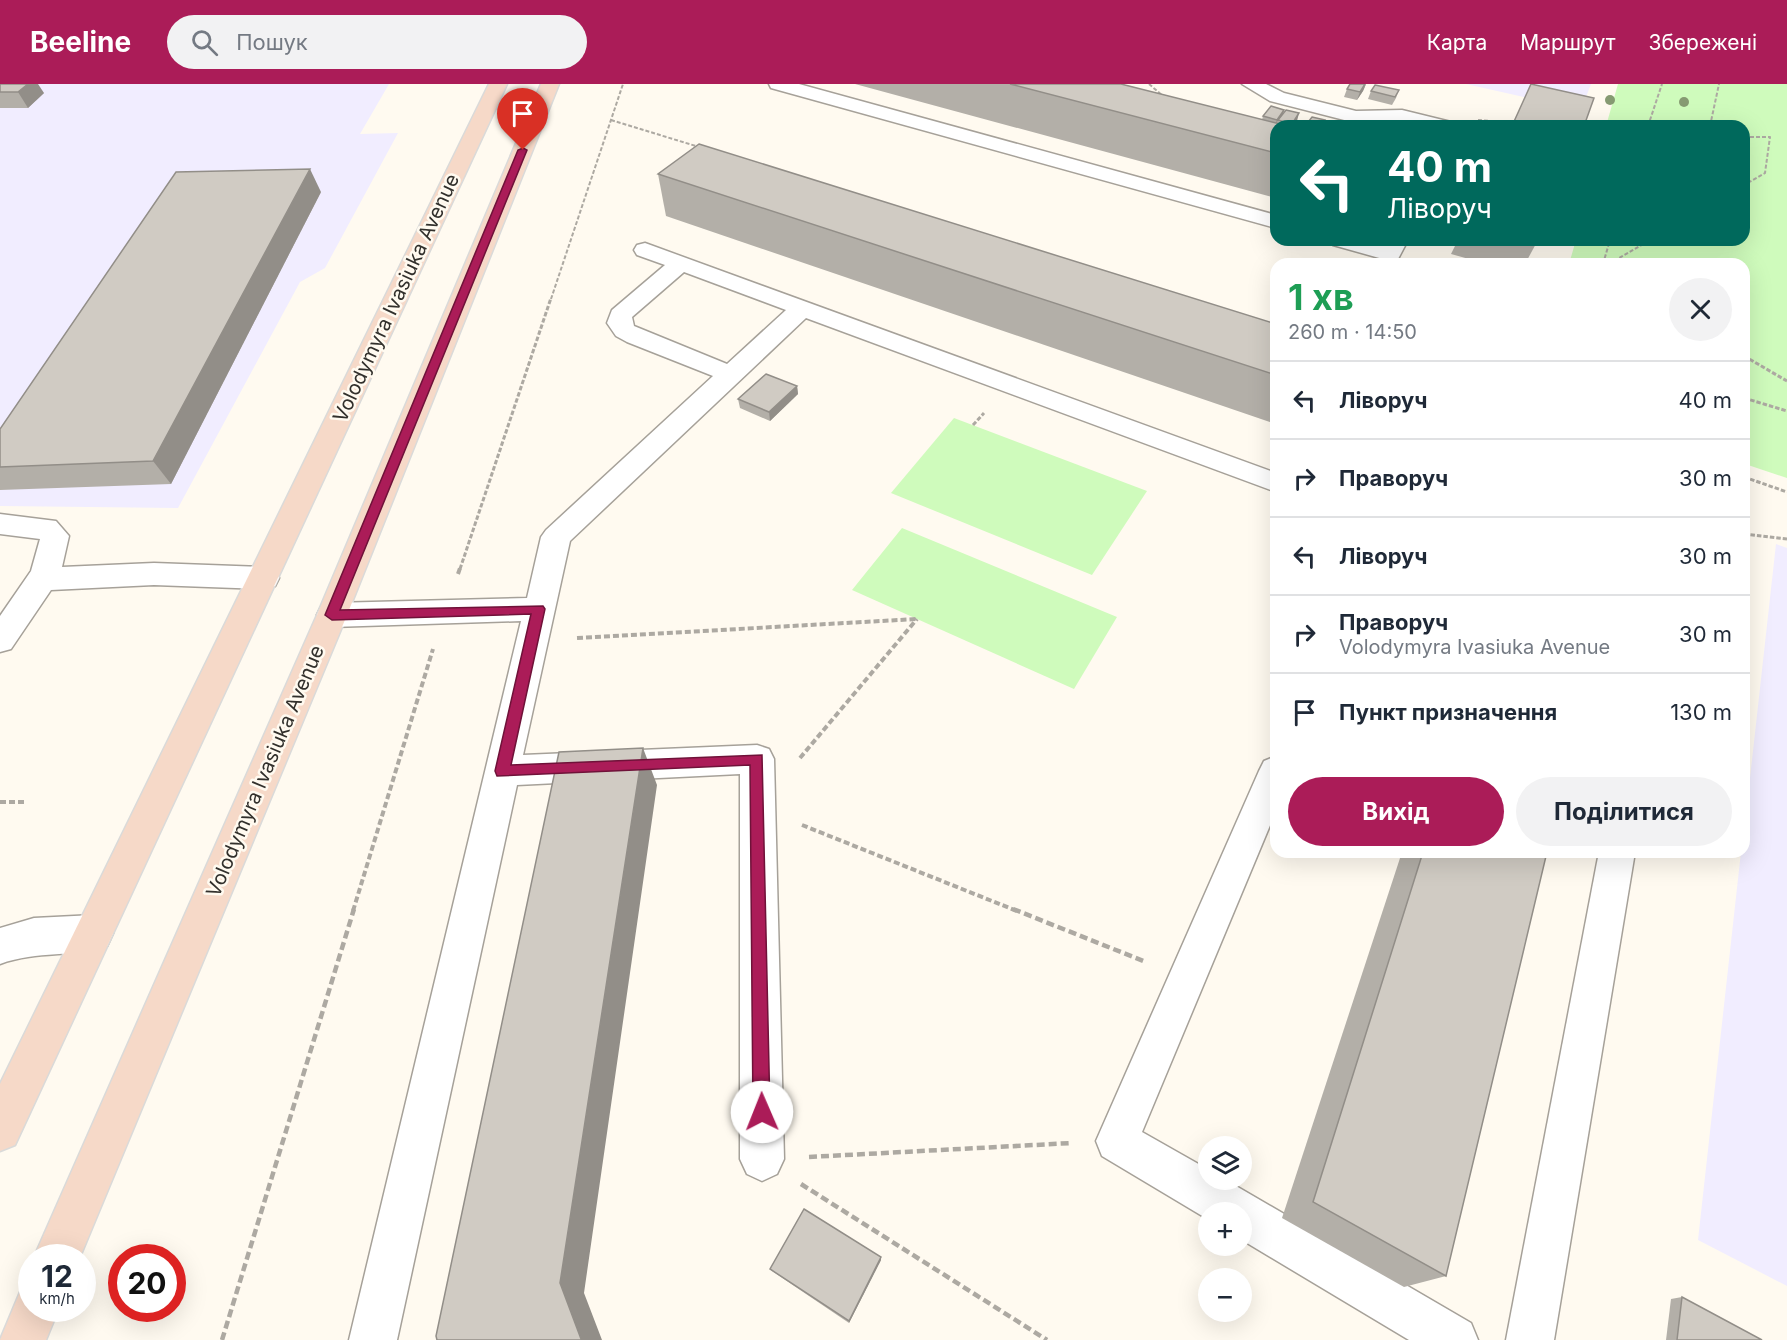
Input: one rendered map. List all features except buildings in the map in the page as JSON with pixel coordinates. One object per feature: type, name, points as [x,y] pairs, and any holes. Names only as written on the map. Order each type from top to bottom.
[{"type":"main road","name":"Volodymyra Ivasiuka Avenue","points":[[0,1130],[498,84]]},
{"type":"main road","name":"Volodymyra Ivasiuka Avenue","points":[[63,1244],[332,615],[550,84]]},
{"type":"main road","points":[[22,1340],[30,1322]]},
{"type":"lane","points":[[778,84],[1270,220]]},
{"type":"lane","points":[[1251,84],[1277,97],[1356,117],[1402,116],[1429,120]]},
{"type":"lane","points":[[1362,246],[1390,254],[1394,246]]},
{"type":"lane","points":[[645,250],[1270,481]]},
{"type":"lane","points":[[682,263],[628,307],[620,315],[619,323],[625,331],[636,337],[731,374]]},
{"type":"lane","points":[[373,1340],[556,537],[802,308]]},
{"type":"lane","points":[[0,524],[46,528],[56,536],[56,549],[41,579],[0,640]]},
{"type":"lane","points":[[41,579],[154,574],[264,578]]},
{"type":"lane","points":[[332,615],[539,609]]},
{"type":"lane","points":[[502,771],[757,759],[762,1159]]},
{"type":"lane","points":[[1221,1202],[1117,1141],[1270,785]]},
{"type":"lane","points":[[1530,1340],[1616,858]]},
{"type":"lane","points":[[0,946],[16,939],[94,933]]},
{"type":"lane","points":[[1252,1221],[1454,1340]]},
{"type":"path","points":[[222,1340],[445,612],[623,84]]},
{"type":"path","points":[[1149,84],[1165,97]]},
{"type":"path","points":[[1650,120],[1662,84]]},
{"type":"path","points":[[1711,120],[1719,84]]},
{"type":"path","points":[[611,120],[701,148]]},
{"type":"path","points":[[1750,137],[1770,137],[1765,173],[1750,182]]},
{"type":"path","points":[[1619,258],[1640,246]]},
{"type":"path","points":[[1750,359],[1787,381]]},
{"type":"path","points":[[1750,400],[1787,411]]},
{"type":"path","points":[[1750,479],[1787,492]]},
{"type":"path","points":[[1750,535],[1787,539]]},
{"type":"path","points":[[532,640],[917,619],[758,808],[1187,978]]},
{"type":"path","points":[[0,802],[26,802]]},
{"type":"path","points":[[762,1159],[1117,1141]]},
{"type":"path","points":[[762,1159],[1047,1340]]},
{"type":"shaded area","points":[[0,84],[389,84],[360,134],[398,133],[325,268],[300,282],[178,508],[0,506]]},
{"type":"shaded area","points":[[1466,84],[1591,84],[1581,110]]},
{"type":"shaded area","points":[[1776,544],[1787,548],[1787,1286],[1698,1240],[1740,858],[1750,858],[1750,778]]},
{"type":"green space","points":[[1618,84],[1787,84],[1787,478],[1750,466],[1750,258],[1571,258],[1574,246],[1750,246],[1750,120],[1608,120]]},
{"type":"green space","points":[[954,418],[1147,491],[1092,575],[891,493]]},
{"type":"green space","points":[[902,528],[1117,617],[1074,689],[852,590]]},
{"type":"route","points":[[523,150],[332,615],[539,609],[502,771],[757,759],[762,1112]]}]
